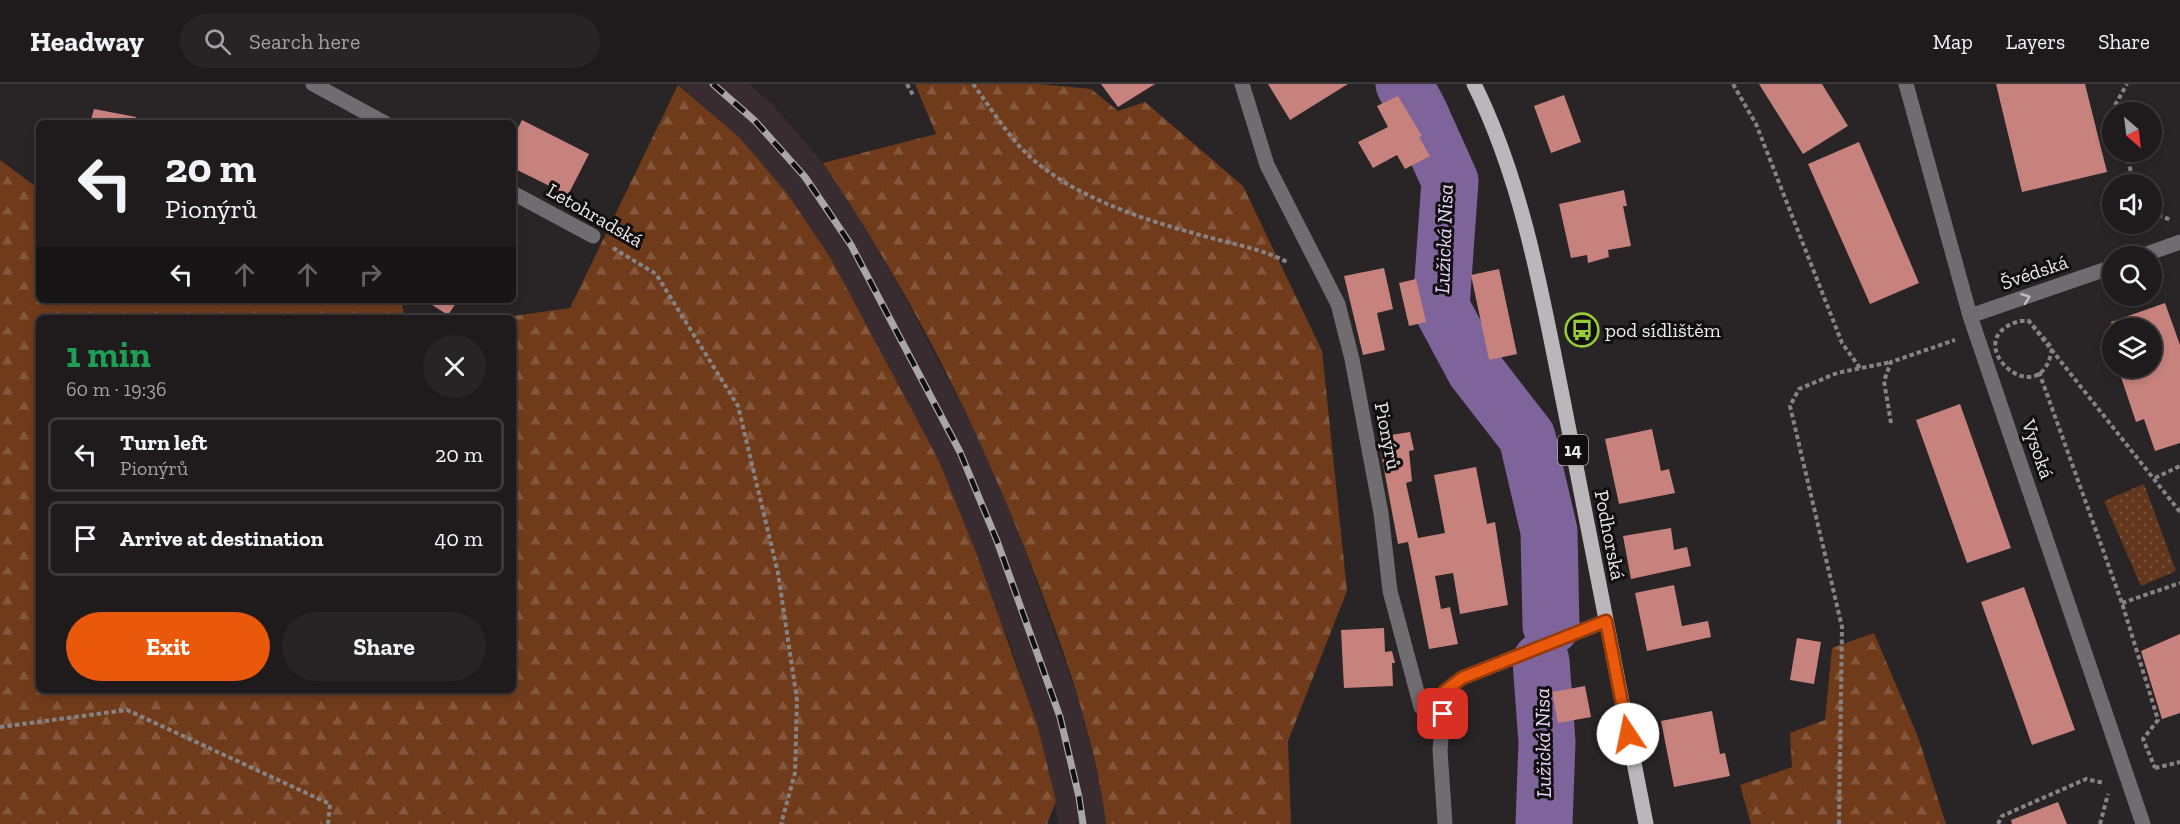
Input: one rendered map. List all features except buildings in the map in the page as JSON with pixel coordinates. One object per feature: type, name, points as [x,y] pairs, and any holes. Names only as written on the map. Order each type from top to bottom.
[{"type":"main road","name":"Podhorská","points":[[1474,84],[1496,127],[1514,181],[1552,347],[1646,824]]},
{"type":"street","points":[[313,84],[379,120]]},
{"type":"street","name":"Pionýrů","points":[[1242,84],[1267,165],[1338,304],[1352,359],[1381,513],[1390,591],[1421,707],[1443,714]]},
{"type":"street","name":"Vysoká","points":[[1906,84],[1970,316],[2143,824]]},
{"type":"street","name":"Letohradská","points":[[516,195],[592,236]]},
{"type":"street","points":[[2162,249],[2180,243]]},
{"type":"street","name":"Švédská","points":[[1970,316],[2102,271]]},
{"type":"street","points":[[1445,824],[1440,750],[1445,691],[1462,678],[1606,621]]},
{"type":"path","points":[[907,84],[913,95]]},
{"type":"path","points":[[973,84],[1027,154],[1040,166],[1078,188],[1136,215],[1201,236],[1263,251],[1294,266]]},
{"type":"path","points":[[1733,84],[1756,124],[1842,343],[1860,368]]},
{"type":"path","points":[[2117,102],[2127,84]]},
{"type":"path","name":"Letohradská","points":[[592,236],[656,274],[738,406],[778,573],[798,700],[795,772],[781,824]]},
{"type":"path","points":[[2016,302],[2180,512]]},
{"type":"path","points":[[2029,321],[2011,323],[1999,336],[1997,354],[2000,362],[2013,374],[2031,375],[2039,372],[2051,357],[2052,348]]},
{"type":"path","points":[[1839,824],[1842,627],[1790,406],[1799,389],[1837,373],[1891,362],[1976,333]]},
{"type":"path","points":[[1891,362],[1884,381],[1891,423]]},
{"type":"path","points":[[2039,372],[2122,603],[2158,720],[2143,739],[2155,768]]},
{"type":"path","points":[[2155,478],[2180,466]]},
{"type":"path","points":[[2122,603],[2180,583]]},
{"type":"path","points":[[0,727],[127,710],[330,804],[328,824]]},
{"type":"path","points":[[2124,768],[2155,768],[2180,762]]},
{"type":"path","points":[[1998,824],[2002,816],[2086,779],[2110,785],[2100,824]]},
{"type":"path","points":[[2002,816],[2005,824]]},
{"type":"shaded area","points":[[678,84],[749,84],[772,104],[823,163],[871,233],[981,442],[1019,533],[1082,710],[1102,792],[1106,824],[1059,824],[1037,724],[1009,640],[739,137]]},
{"type":"shaded area","points":[[2144,484],[2176,571],[2141,586],[2104,501]]},
{"type":"green space","points":[[915,84],[1039,84],[1091,89],[1118,111],[1145,102],[1243,186],[1322,351],[1347,591],[1288,741],[1291,824],[1106,824],[1096,764],[1071,675],[1040,588],[995,477],[916,316],[856,213],[823,163],[936,134]]},
{"type":"green space","points":[[678,85],[739,137],[786,192],[830,257],[939,461],[975,550],[1037,724],[1056,801],[1047,824],[0,824],[0,160],[36,187],[36,303],[402,303],[404,315],[36,315],[36,693],[516,693],[516,316],[570,308]]},
{"type":"green space","points":[[1874,633],[1918,737],[1946,824],[1751,824],[1740,785],[1792,767],[1790,733],[1825,720],[1832,648]]},
{"type":"waterway","name":"Lužická Nisa","points":[[1404,84],[1450,181],[1441,307],[1475,370],[1527,437],[1549,531],[1551,626]]},
{"type":"waterway","name":"Lužická Nisa","points":[[1541,661],[1547,742],[1544,824]]},
{"type":"railway","points":[[713,84],[755,121],[805,177],[851,245],[960,452],[997,541],[1060,717],[1083,824]]},
{"type":"place","name":"pod sídlištěm","points":[[1582,330]]},
{"type":"route","points":[[1443,714],[1445,691],[1462,678],[1509,657],[1606,621],[1628,734]]}]
